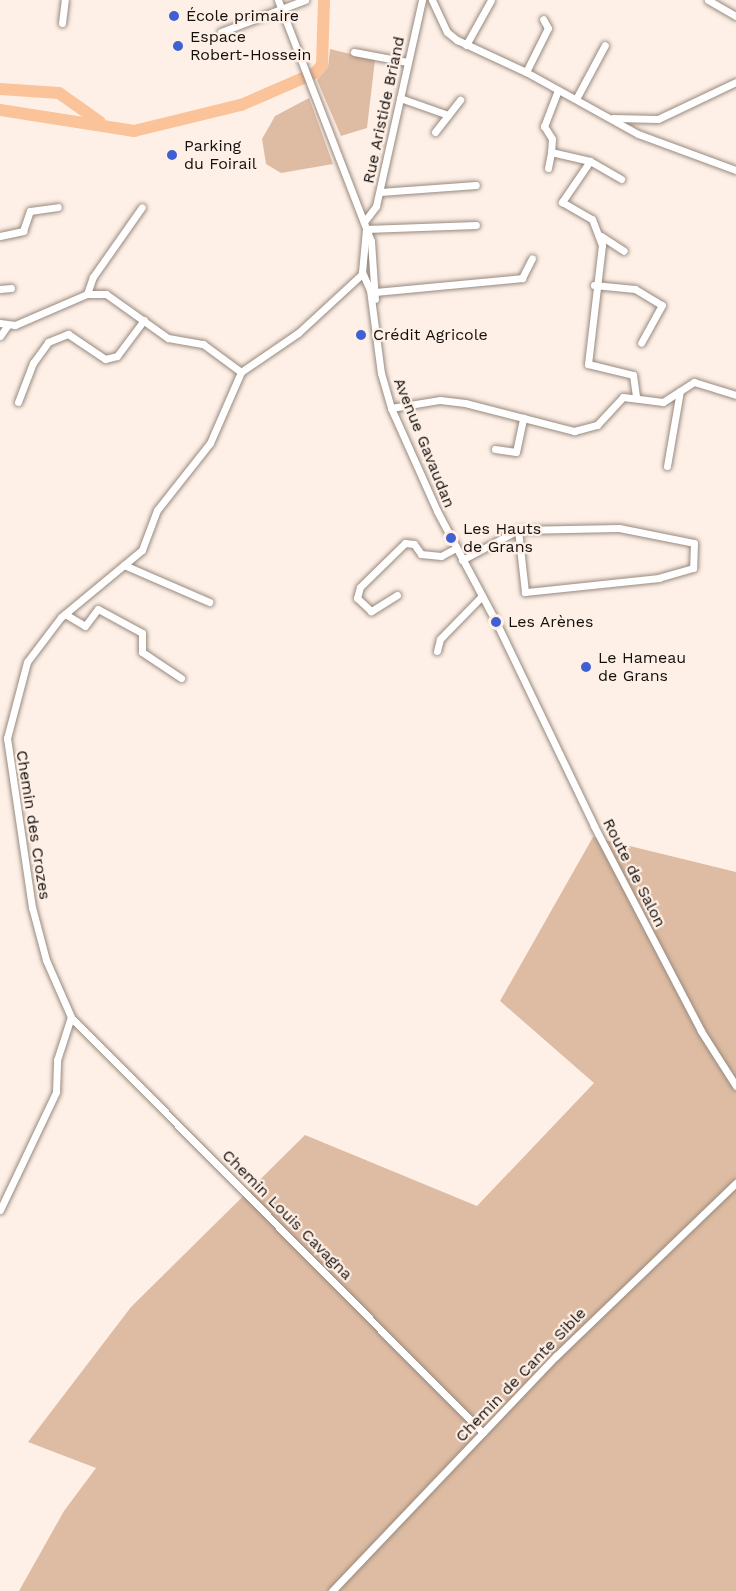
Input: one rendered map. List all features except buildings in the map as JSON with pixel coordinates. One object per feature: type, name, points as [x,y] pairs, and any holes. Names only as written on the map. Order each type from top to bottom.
[{"type":"street","points":[[62,23],[65,0]]},
{"type":"street","points":[[0,336],[4,325],[87,294],[106,294],[168,339],[203,344],[241,372],[298,333],[367,272],[365,225],[278,0]]},
{"type":"street","points":[[222,32],[305,0]]},
{"type":"street","name":"Rue Aristide Briand","points":[[365,225],[380,192],[422,0]]},
{"type":"street","points":[[432,0],[447,32],[466,45],[526,72],[638,134],[736,170]]},
{"type":"street","points":[[466,45],[491,0]]},
{"type":"street","points":[[708,0],[736,16]]},
{"type":"street","points":[[526,72],[552,30],[543,20]]},
{"type":"street","points":[[576,99],[605,45]]},
{"type":"street","points":[[354,52],[407,62]]},
{"type":"street","points":[[611,118],[658,119],[736,82]]},
{"type":"street","points":[[548,168],[552,139],[544,126],[558,90]]},
{"type":"street","points":[[400,98],[448,116]]},
{"type":"street","points":[[435,132],[460,100]]},
{"type":"street","points":[[551,152],[590,161],[621,179]]},
{"type":"street","points":[[590,161],[562,202],[592,219],[601,236],[624,251]]},
{"type":"street","points":[[380,192],[476,185]]},
{"type":"street","points":[[0,236],[23,231],[30,211],[58,207]]},
{"type":"street","points":[[87,294],[93,278],[142,207]]},
{"type":"street","points":[[365,225],[476,225]]},
{"type":"street","points":[[601,236],[594,285],[588,364],[633,375],[636,397]]},
{"type":"street","points":[[375,292],[522,278],[532,258]]},
{"type":"street","name":"Avenue Gavaudan","points":[[367,272],[375,292],[374,320]]},
{"type":"street","name":"Avenue Gavaudan","points":[[367,272],[391,408],[456,548],[516,668]]},
{"type":"street","points":[[594,285],[635,289],[662,305],[641,343]]},
{"type":"street","points":[[0,289],[11,288]]},
{"type":"street","points":[[18,402],[33,363],[48,342],[68,333],[105,359],[117,356],[144,320]]},
{"type":"street","name":"Chemin des Crozes","points":[[71,1017],[46,960],[32,907],[7,738],[21,674],[64,614],[142,550],[157,510],[210,443],[241,372]]},
{"type":"street","points":[[391,408],[440,400],[574,431],[591,429],[616,402],[636,397],[663,402],[694,382],[736,395]]},
{"type":"street","points":[[667,466],[680,389]]},
{"type":"street","points":[[495,449],[516,452],[523,418]]},
{"type":"street","points":[[462,560],[518,530],[619,528],[694,543],[693,568],[659,578],[525,592],[518,530]]},
{"type":"street","points":[[398,595],[371,611],[357,598],[360,587],[405,543],[414,544],[421,554],[441,556],[456,548]]},
{"type":"street","points":[[124,566],[209,602]]},
{"type":"street","points":[[437,651],[440,639],[482,596]]},
{"type":"street","points":[[64,614],[84,626],[98,609],[142,633],[142,651],[181,678]]},
{"type":"street","name":"Route de Salon","points":[[516,668],[660,952],[736,1086]]},
{"type":"street","points":[[0,744],[7,738]]},
{"type":"street","points":[[0,1210],[56,1092],[57,1060],[71,1017]]},
{"type":"street","name":"Chemin Louis Cavagna","points":[[71,1017],[483,1433]]},
{"type":"street","name":"Chemin de Cante Sible","points":[[332,1591],[609,1303],[736,1183]]},
{"type":"shaded area","points":[[330,49],[375,60],[367,128],[341,136],[317,80],[328,67]]},
{"type":"shaded area","points":[[309,98],[333,164],[281,173],[266,164],[262,139],[275,116]]},
{"type":"shaded area","points":[[593,837],[736,872],[736,1591],[19,1591],[64,1511],[96,1468],[28,1442],[131,1307],[305,1135],[477,1206],[594,1083],[500,1001]]},
{"type":"waterway","points":[[0,110],[134,131],[241,105],[315,73],[322,65],[324,0]]},
{"type":"waterway","points":[[0,89],[59,93],[100,122]]},
{"type":"place","name":"École primaire","points":[[174,16]]},
{"type":"place","name":"Espace Robert-Hossein","points":[[178,46]]},
{"type":"place","name":"Parking du Foirail","points":[[172,155]]},
{"type":"place","name":"Crédit Agricole","points":[[361,335]]},
{"type":"place","name":"Les Hauts de Grans","points":[[451,538]]},
{"type":"place","name":"Les Arènes","points":[[496,622]]},
{"type":"place","name":"Le Hameau de Grans","points":[[586,667]]}]
